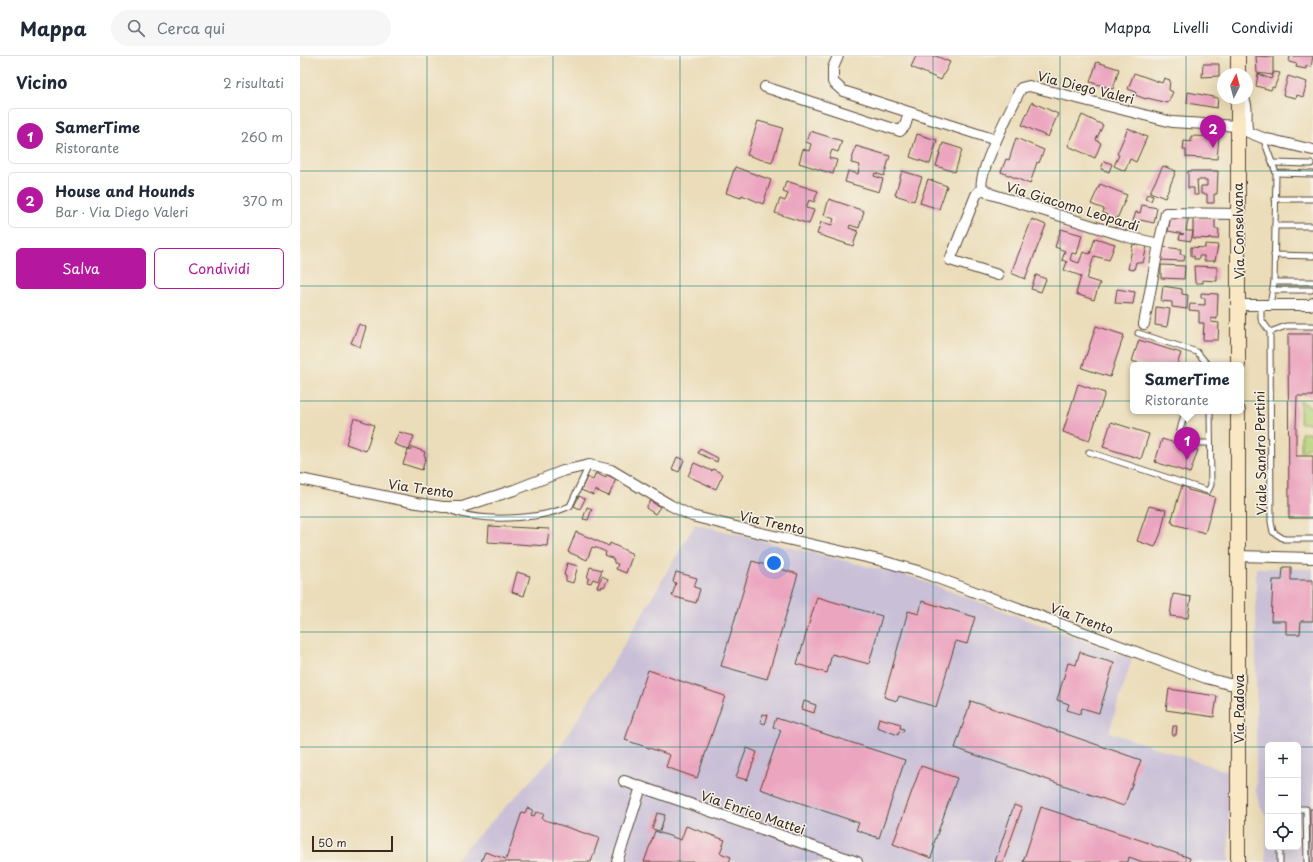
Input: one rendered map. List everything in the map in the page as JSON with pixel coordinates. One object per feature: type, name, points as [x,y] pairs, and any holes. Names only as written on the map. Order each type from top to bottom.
[{"type":"main road","points":[[1238,56],[1238,68]]},
{"type":"main road","name":"Via Conselvana","points":[[1238,104],[1238,362]]},
{"type":"main road","points":[[1237,556],[1238,414]]},
{"type":"main road","name":"Via Padova","points":[[1237,556],[1238,862]]},
{"type":"street","points":[[838,56],[832,74],[833,82],[844,91],[996,140]]},
{"type":"street","name":"Via Diego Valeri","points":[[998,275],[950,260],[976,195],[982,188],[982,179],[996,140],[1021,88],[1029,86],[1172,122],[1238,126]]},
{"type":"street","points":[[765,88],[898,130],[903,129],[905,126],[909,113]]},
{"type":"street","points":[[1246,104],[1246,127],[1248,132],[1263,138],[1313,150]]},
{"type":"street","name":"Via Giacomo Leopardi","points":[[982,188],[991,194],[1128,237],[1159,244]]},
{"type":"street","points":[[1141,329],[1166,213],[1238,214]]},
{"type":"street","points":[[1238,304],[1268,302],[1310,305],[1313,303]]},
{"type":"street","name":"Via Trento","points":[[300,479],[443,508],[462,507],[514,490],[563,471],[589,465],[611,470],[670,506],[692,516],[879,560],[921,572],[1206,678],[1229,684],[1237,684]]},
{"type":"street","points":[[1237,556],[1313,558]]},
{"type":"street","name":"Via Enrico Mattei","points":[[624,781],[857,862]]},
{"type":"street","points":[[616,862],[641,787]]},
{"type":"lane","name":"Viale Sandro Pertini","points":[[1263,138],[1276,173],[1274,282],[1273,290],[1261,319],[1270,332],[1271,522],[1273,532],[1284,539],[1313,539]]},
{"type":"lane","points":[[1273,163],[1311,164]]},
{"type":"lane","points":[[1276,173],[1313,174]]},
{"type":"lane","points":[[1275,199],[1313,199]]},
{"type":"lane","points":[[1275,226],[1313,226]]},
{"type":"lane","points":[[1274,255],[1313,256]]},
{"type":"lane","points":[[1274,282],[1313,282]]},
{"type":"lane","points":[[1273,290],[1311,290]]},
{"type":"lane","points":[[1270,332],[1286,326],[1313,326]]},
{"type":"lane","points":[[1141,329],[1197,352],[1205,362]]},
{"type":"lane","points":[[1185,414],[1179,434],[1180,437],[1199,443],[1210,443]]},
{"type":"lane","points":[[1089,452],[1208,491],[1211,485],[1210,414]]},
{"type":"lane","points":[[443,508],[455,513],[481,516],[520,516],[558,511],[570,506],[589,465]]},
{"type":"lane","points":[[1301,809],[1306,809],[1306,862]]},
{"type":"lane","points":[[1280,850],[1280,862]]},
{"type":"shaded area","points":[[695,524],[912,577],[1132,659],[1109,732],[1229,772],[1229,862],[453,862],[555,755],[621,650]]},
{"type":"shaded area","points":[[1256,568],[1313,569],[1313,862],[1266,862],[1266,850],[1301,850],[1301,742],[1265,742],[1265,814],[1259,804],[1256,792]]},
{"type":"green space","points":[[1300,401],[1313,408],[1313,423],[1300,423]]},
{"type":"green space","points":[[1301,433],[1313,433],[1313,445],[1301,452]]},
{"type":"building","points":[[916,56],[936,56],[950,62],[941,80],[911,67]]},
{"type":"building","points":[[1256,56],[1273,57],[1273,75],[1257,73]]},
{"type":"building","points":[[1290,56],[1313,56],[1311,67],[1306,66],[1306,69],[1296,67],[1297,64],[1289,62]]},
{"type":"building","points":[[1097,62],[1119,69],[1113,89],[1090,82]]},
{"type":"building","points":[[1203,64],[1219,64],[1219,68],[1217,68],[1217,76],[1202,77]]},
{"type":"building","points":[[1274,72],[1280,73],[1274,88],[1272,87],[1271,90],[1256,86],[1258,74],[1271,79]]},
{"type":"building","points":[[1134,73],[1162,83],[1164,78],[1170,80],[1169,90],[1173,92],[1168,103],[1146,99],[1135,95],[1136,92],[1128,89]]},
{"type":"building","points":[[1288,76],[1307,82],[1303,97],[1297,95],[1296,98],[1283,95]]},
{"type":"building","points":[[1188,92],[1217,98],[1217,108],[1187,103]]},
{"type":"building","points":[[1032,102],[1058,114],[1048,137],[1022,125]]},
{"type":"building","points":[[1082,115],[1103,125],[1096,140],[1101,143],[1095,158],[1068,146]]},
{"type":"building","points":[[758,121],[783,128],[772,163],[747,155]]},
{"type":"building","points":[[1128,128],[1147,137],[1136,162],[1130,159],[1125,171],[1114,166],[1119,155],[1117,154]]},
{"type":"building","points":[[810,131],[842,141],[838,152],[832,150],[829,158],[837,160],[833,174],[799,163],[803,149],[809,151],[811,144],[806,142]]},
{"type":"building","points":[[917,134],[937,140],[930,164],[910,157]]},
{"type":"building","points":[[1191,136],[1219,137],[1217,159],[1186,157],[1186,150],[1183,150],[1184,141],[1191,142]]},
{"type":"building","points":[[1016,138],[1044,150],[1039,163],[1037,162],[1030,184],[1001,172],[1006,159],[1009,160]]},
{"type":"building","points":[[943,143],[962,149],[955,172],[936,166]]},
{"type":"building","points":[[856,146],[890,156],[884,176],[875,173],[874,176],[883,179],[879,192],[845,182],[848,171],[858,174],[860,165],[851,163]]},
{"type":"building","points":[[1104,161],[1112,164],[1109,172],[1101,169]]},
{"type":"building","points":[[1163,166],[1176,171],[1165,198],[1150,192]]},
{"type":"building","points":[[735,167],[771,180],[763,204],[742,195],[741,198],[726,193]]},
{"type":"building","points":[[902,171],[922,177],[914,201],[895,195]]},
{"type":"building","points":[[1188,171],[1218,171],[1217,194],[1214,194],[1214,203],[1207,203],[1207,194],[1201,194],[1201,186],[1207,186],[1207,180],[1197,180],[1198,195],[1194,195],[1194,188],[1188,188]]},
{"type":"building","points":[[928,179],[947,186],[939,209],[920,203]]},
{"type":"building","points":[[786,181],[818,191],[814,202],[809,200],[806,208],[814,210],[809,224],[775,213],[780,199],[785,201],[788,194],[783,192]]},
{"type":"building","points":[[1100,184],[1127,195],[1117,219],[1103,213],[1104,209],[1091,204]]},
{"type":"building","points":[[1147,194],[1153,196],[1151,201],[1145,199]]},
{"type":"building","points":[[829,199],[864,211],[859,228],[850,225],[849,228],[858,231],[853,246],[817,234],[821,222],[832,225],[834,219],[824,215]]},
{"type":"building","points":[[1142,205],[1157,208],[1154,223],[1140,220],[1139,222],[1133,221],[1136,212],[1140,213]]},
{"type":"building","points":[[1187,215],[1188,220],[1186,231],[1193,231],[1191,241],[1179,239],[1180,235],[1184,234],[1168,231],[1171,216]]},
{"type":"building","points":[[1032,219],[1046,225],[1025,279],[1011,273]]},
{"type":"building","points":[[1193,219],[1215,219],[1215,229],[1219,229],[1218,239],[1193,238]]},
{"type":"building","points":[[1061,229],[1082,235],[1077,254],[1072,253],[1070,260],[1079,263],[1083,252],[1090,254],[1095,238],[1115,244],[1109,260],[1094,256],[1087,279],[1100,283],[1094,300],[1076,294],[1081,276],[1064,270],[1067,262],[1062,260],[1065,251],[1055,247]]},
{"type":"building","points":[[1133,244],[1147,246],[1143,263],[1136,262],[1134,270],[1128,269]]},
{"type":"building","points":[[1205,244],[1218,245],[1215,261],[1204,261],[1204,256],[1199,256],[1199,259],[1194,259],[1194,256],[1191,256],[1191,247],[1205,248]]},
{"type":"building","points":[[1162,247],[1181,249],[1180,254],[1185,255],[1184,261],[1159,260]]},
{"type":"building","points":[[1161,265],[1185,266],[1184,279],[1161,278]]},
{"type":"building","points":[[1194,266],[1217,267],[1217,281],[1203,280],[1203,283],[1195,283]]},
{"type":"building","points":[[1036,275],[1046,279],[1041,292],[1031,289]]},
{"type":"building","points":[[1163,286],[1182,289],[1182,294],[1188,295],[1187,309],[1172,307],[1172,302],[1161,301]]},
{"type":"building","points":[[1117,289],[1135,292],[1133,304],[1115,303]]},
{"type":"building","points":[[1201,293],[1218,294],[1217,319],[1211,318],[1211,322],[1219,323],[1218,340],[1203,340],[1204,323],[1199,323],[1199,311],[1189,310],[1190,304],[1205,305],[1205,298],[1201,298]]},
{"type":"building","points":[[1156,307],[1170,309],[1167,327],[1155,325]]},
{"type":"building","points":[[359,324],[366,327],[360,347],[351,343]]},
{"type":"building","points":[[1096,326],[1124,335],[1110,377],[1082,368]]},
{"type":"building","points":[[1288,334],[1313,334],[1313,396],[1297,396],[1296,456],[1313,456],[1313,518],[1289,518]]},
{"type":"building","points":[[1139,340],[1181,353],[1178,362],[1132,361]]},
{"type":"building","points":[[1078,384],[1105,393],[1089,441],[1063,432]]},
{"type":"building","points":[[354,418],[374,425],[366,451],[346,444]]},
{"type":"building","points":[[1111,422],[1149,434],[1141,459],[1103,447]]},
{"type":"building","points":[[399,432],[414,436],[409,450],[394,444]]},
{"type":"building","points":[[1162,439],[1198,450],[1190,473],[1155,462]]},
{"type":"building","points":[[412,447],[425,452],[424,456],[426,457],[422,470],[403,464],[408,450],[410,451]]},
{"type":"building","points":[[700,449],[718,458],[717,462],[698,453]]},
{"type":"building","points":[[677,457],[684,460],[679,472],[672,469]]},
{"type":"building","points":[[694,463],[723,474],[716,489],[688,476]]},
{"type":"building","points":[[596,473],[606,478],[607,475],[616,479],[609,496],[595,490],[593,495],[581,490],[587,477],[593,480]]},
{"type":"building","points":[[1182,486],[1188,488],[1188,490],[1215,497],[1205,533],[1173,524],[1173,522],[1171,522]]},
{"type":"building","points":[[579,496],[585,499],[580,509],[574,506]]},
{"type":"building","points":[[650,501],[660,507],[655,514],[646,508]]},
{"type":"building","points":[[1149,506],[1166,510],[1161,533],[1155,547],[1137,541]]},
{"type":"building","points":[[587,507],[592,509],[588,520],[583,519]]},
{"type":"building","points":[[489,526],[549,529],[547,546],[488,542]]},
{"type":"building","points":[[576,532],[609,546],[610,543],[633,554],[626,573],[616,569],[618,564],[614,563],[612,558],[605,555],[606,552],[597,548],[592,547],[587,560],[568,552]]},
{"type":"building","points":[[752,561],[798,574],[767,679],[721,666]]},
{"type":"building","points":[[567,563],[578,566],[573,583],[566,581],[566,576],[564,575]]},
{"type":"building","points":[[590,567],[602,570],[598,581],[593,579],[591,583],[587,582]]},
{"type":"building","points":[[1283,567],[1291,567],[1291,580],[1313,580],[1313,621],[1301,621],[1300,634],[1286,634],[1286,621],[1271,621],[1273,580],[1282,580]]},
{"type":"building","points":[[517,572],[530,576],[524,596],[512,592]]},
{"type":"building","points":[[676,572],[697,578],[694,587],[700,589],[696,603],[672,596],[676,583],[673,582]]},
{"type":"building","points":[[602,576],[608,579],[604,587],[602,586],[601,589],[597,587]]},
{"type":"building","points":[[1173,594],[1191,597],[1188,618],[1170,616]]},
{"type":"building","points":[[817,597],[882,616],[869,664],[832,654],[827,673],[797,664]]},
{"type":"building","points":[[922,601],[975,617],[967,644],[956,641],[936,707],[899,696],[897,701],[884,697],[908,611],[919,614]]},
{"type":"building","points":[[1080,651],[1086,655],[1114,663],[1099,713],[1082,708],[1080,714],[1067,710],[1069,704],[1057,700],[1068,663],[1076,665]]},
{"type":"building","points":[[648,670],[725,696],[697,778],[666,767],[670,755],[625,740]]},
{"type":"building","points":[[1169,689],[1217,696],[1214,717],[1166,710]]},
{"type":"building","points":[[804,701],[816,705],[814,713],[802,709]]},
{"type":"building","points":[[971,701],[1141,760],[1124,806],[955,748]]},
{"type":"building","points":[[763,714],[768,715],[765,724],[760,722]]},
{"type":"building","points":[[776,718],[905,760],[879,838],[856,830],[859,823],[760,789],[781,730],[773,727]]},
{"type":"building","points":[[879,718],[901,724],[900,728],[904,729],[903,732],[899,731],[898,735],[877,727]]},
{"type":"building","points":[[1173,726],[1177,726],[1176,735],[1172,735]]},
{"type":"building","points":[[747,748],[757,752],[747,780],[736,777]]},
{"type":"building","points":[[921,766],[957,778],[933,846],[935,846],[931,858],[893,844]]},
{"type":"building","points":[[1014,805],[1022,808],[1003,862],[995,862]]},
{"type":"building","points":[[1041,807],[1190,858],[1189,862],[1143,862],[1129,857],[1128,862],[1023,862]]},
{"type":"building","points":[[527,808],[533,810],[531,815],[534,816],[536,812],[544,814],[542,819],[599,838],[591,862],[481,862],[485,852],[506,859],[522,812],[525,813]]},
{"type":"building","points":[[1310,809],[1313,809],[1313,862],[1310,862]]},
{"type":"building","points":[[657,813],[665,815],[660,831],[652,829]]},
{"type":"building","points":[[686,826],[725,840],[720,853],[731,857],[729,862],[644,862],[655,831],[681,840]]},
{"type":"place","name":"House and Hounds","points":[[1213,148]]},
{"type":"place","name":"SamerTime","points":[[1187,460]]}]
